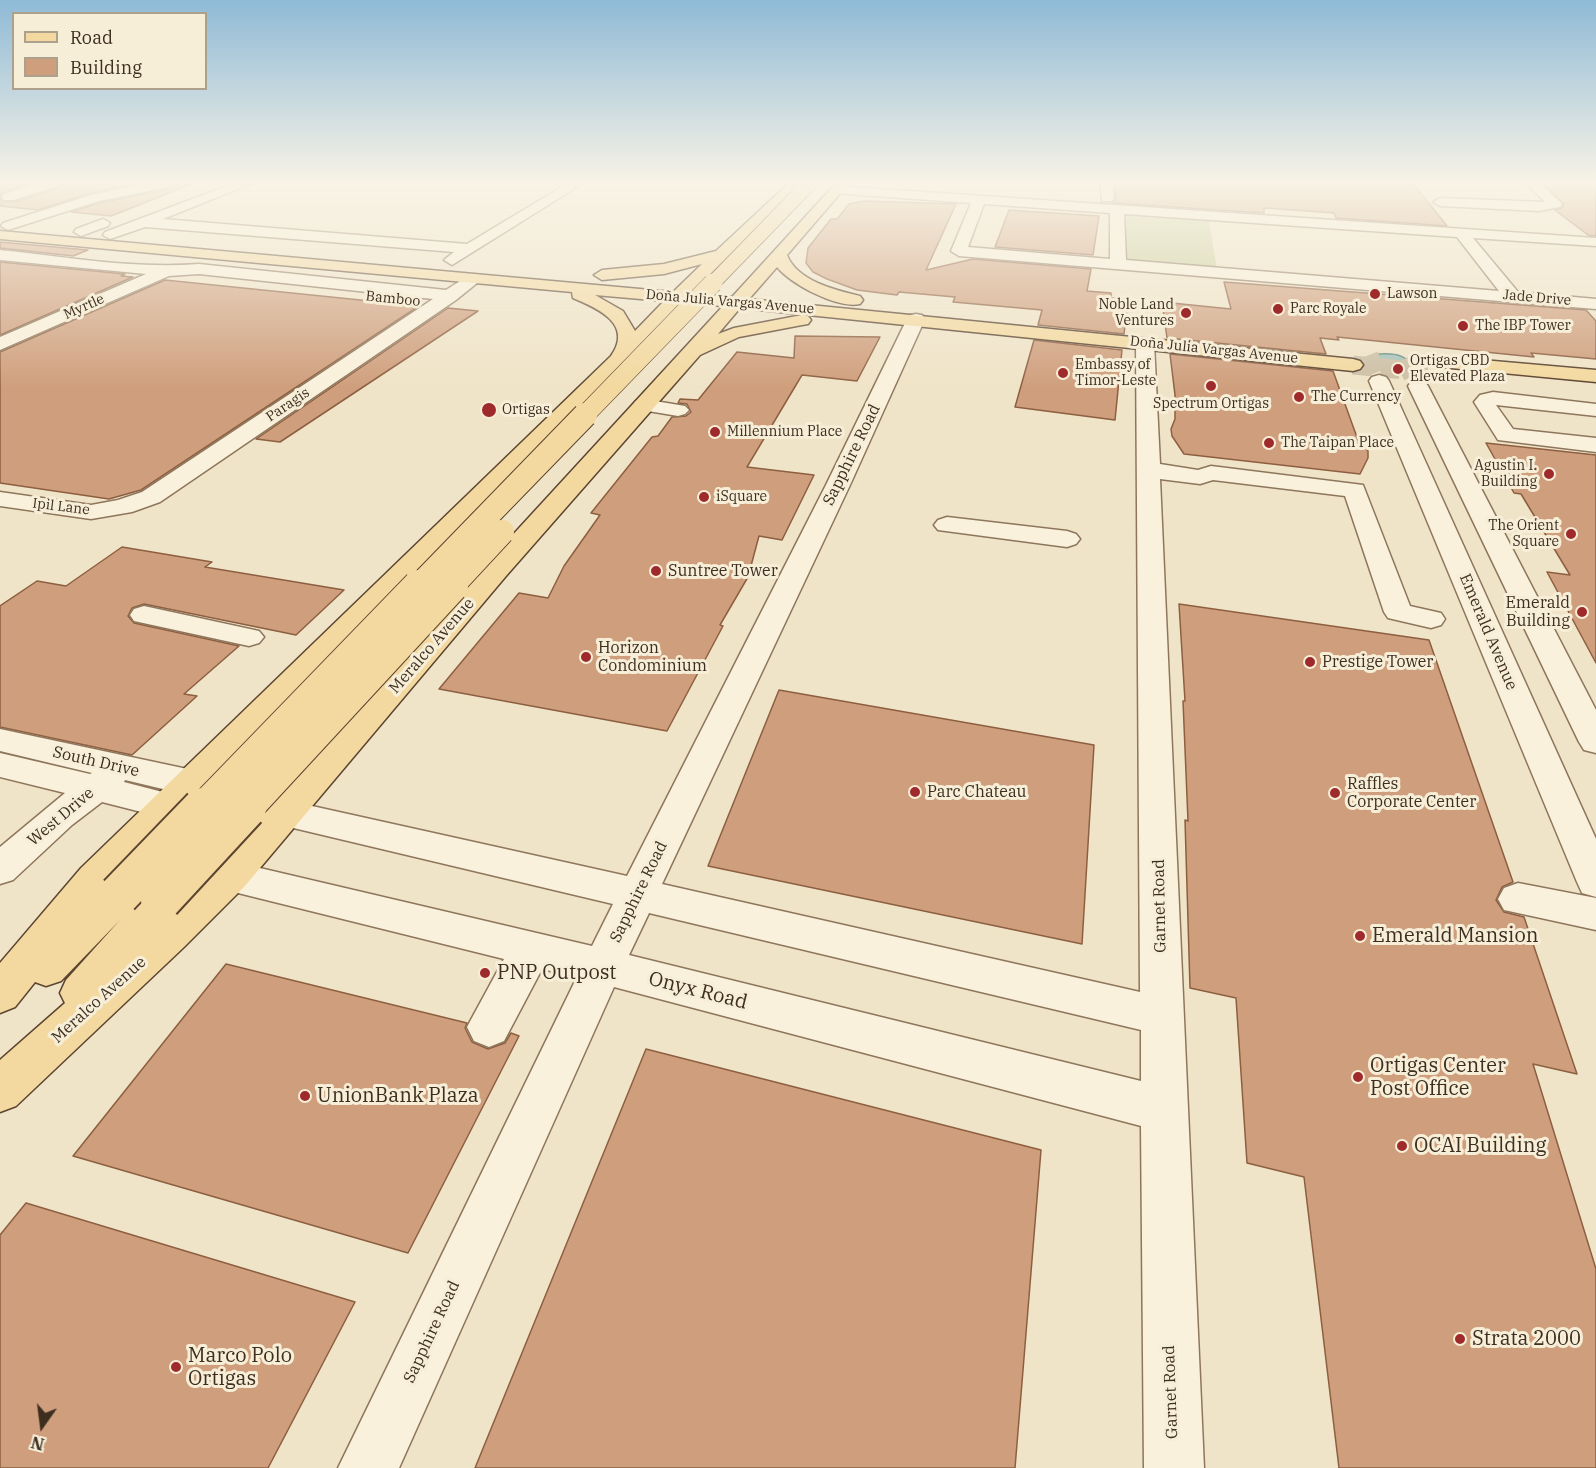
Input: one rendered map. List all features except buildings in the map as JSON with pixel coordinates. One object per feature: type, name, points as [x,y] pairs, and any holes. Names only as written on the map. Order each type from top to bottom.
[{"type":"main road","name":"Doña Julia Vargas Avenue","points":[[173,251],[474,279],[562,282]]},
{"type":"main road","name":"Doña Julia Vargas Avenue","points":[[302,251],[562,282],[740,297],[1350,359],[1145,344],[916,319],[876,311]]},
{"type":"main road","points":[[693,294],[726,251]]},
{"type":"main road","points":[[0,1013],[119,895],[745,251]]},
{"type":"main road","name":"Meralco Avenue","points":[[0,1089],[161,900],[774,251]]},
{"type":"main road","name":"Meralco Avenue","points":[[0,1089],[170,935],[230,876],[643,405],[782,251]]},
{"type":"main road","points":[[0,994],[95,879],[626,352],[693,294],[736,261],[733,255],[723,253],[664,269],[562,282]]},
{"type":"main road","points":[[779,254],[784,266],[811,286],[876,311]]},
{"type":"main road","points":[[562,282],[598,302],[622,319],[628,332],[626,352]]},
{"type":"main road","points":[[626,352],[661,348],[678,353],[683,361],[718,339],[756,328],[876,311]]},
{"type":"main road","points":[[1596,376],[1440,368],[1596,387]]},
{"type":"street","points":[[443,266],[467,251]]},
{"type":"street","name":"Jade Drive","points":[[959,251],[1596,304]]},
{"type":"street","points":[[1116,251],[1118,264]]},
{"type":"street","points":[[1475,251],[1512,296]]},
{"type":"street","points":[[150,271],[185,252]]},
{"type":"street","points":[[150,271],[206,254]]},
{"type":"street","name":"Bamboo","points":[[0,255],[445,300]]},
{"type":"street","name":"Myrtle","points":[[0,334],[150,271]]},
{"type":"street","name":"Myrtle","points":[[0,345],[150,271]]},
{"type":"street","name":"Paragis","points":[[123,507],[151,497],[474,279]]},
{"type":"street","name":"Sapphire Road","points":[[368,1468],[603,966],[887,384],[916,319]]},
{"type":"street","name":"Garnet Road","points":[[1145,344],[1173,1468]]},
{"type":"street","name":"Emerald Avenue","points":[[1379,381],[1596,882]]},
{"type":"street","points":[[1418,386],[1596,742]]},
{"type":"street","points":[[1596,410],[1493,399],[1484,402],[1506,435],[1596,445]]},
{"type":"street","points":[[643,405],[678,410]]},
{"type":"street","points":[[1149,476],[1201,482],[1211,473],[1355,490],[1398,612],[1431,619]]},
{"type":"street","name":"Ipil Lane","points":[[0,499],[91,512],[123,507]]},
{"type":"street","points":[[947,525],[1067,539]]},
{"type":"street","points":[[144,615],[249,638]]},
{"type":"street","name":"South Drive","points":[[0,740],[125,768],[180,795]]},
{"type":"street","name":"South Drive","points":[[0,765],[94,788],[180,795]]},
{"type":"street","name":"West Drive","points":[[0,869],[94,788],[125,768]]},
{"type":"street","points":[[285,813],[1163,1016]]},
{"type":"street","name":"Onyx Road","points":[[230,876],[603,966],[1165,1110]]},
{"type":"street","points":[[1518,899],[1596,914]]},
{"type":"street","points":[[489,1027],[531,949]]},
{"type":"green space","points":[[1123,251],[1214,251],[1217,269],[1123,262]]},
{"type":"water","points":[[1379,354],[1401,356],[1410,364],[1395,368],[1384,366],[1371,358]]},
{"type":"tunnel","points":[[1369,355],[1379,381]]},
{"type":"tunnel","points":[[1404,359],[1418,386]]},
{"type":"tunnel","points":[[1353,365],[1444,374]]},
{"type":"place","name":"Lawson","points":[[1375,294]]},
{"type":"place","name":"Parc Royale","points":[[1278,309]]},
{"type":"place","name":"Noble Land Ventures","points":[[1186,313]]},
{"type":"place","name":"The IBP Tower","points":[[1463,326]]},
{"type":"place","name":"Ortigas CBD Elevated Plaza","points":[[1398,369]]},
{"type":"place","name":"Embassy of Timor-Leste","points":[[1063,373]]},
{"type":"place","name":"Spectrum Ortigas","points":[[1211,386]]},
{"type":"place","name":"The Currency","points":[[1299,397]]},
{"type":"place","name":"Ortigas","points":[[489,410]]},
{"type":"place","name":"Millennium Place","points":[[715,432]]},
{"type":"place","name":"The Taipan Place","points":[[1269,443]]},
{"type":"place","name":"Agustin I. Building","points":[[1549,474]]},
{"type":"place","name":"iSquare","points":[[704,497]]},
{"type":"place","name":"The Orient Square","points":[[1571,534]]},
{"type":"place","name":"Suntree Tower","points":[[656,571]]},
{"type":"place","name":"Emerald Building","points":[[1582,612]]},
{"type":"place","name":"Horizon Condominium","points":[[586,657]]},
{"type":"place","name":"Prestige Tower","points":[[1310,662]]},
{"type":"place","name":"Parc Chateau","points":[[915,792]]},
{"type":"place","name":"Raffles Corporate Center","points":[[1335,793]]},
{"type":"place","name":"Emerald Mansion","points":[[1360,936]]},
{"type":"place","name":"PNP Outpost","points":[[485,973]]},
{"type":"place","name":"Ortigas Center Post Office","points":[[1358,1077]]},
{"type":"place","name":"UnionBank Plaza","points":[[305,1096]]},
{"type":"place","name":"OCAI Building","points":[[1402,1146]]},
{"type":"place","name":"Strata 2000","points":[[1460,1339]]},
{"type":"place","name":"Marco Polo Ortigas","points":[[176,1367]]}]
